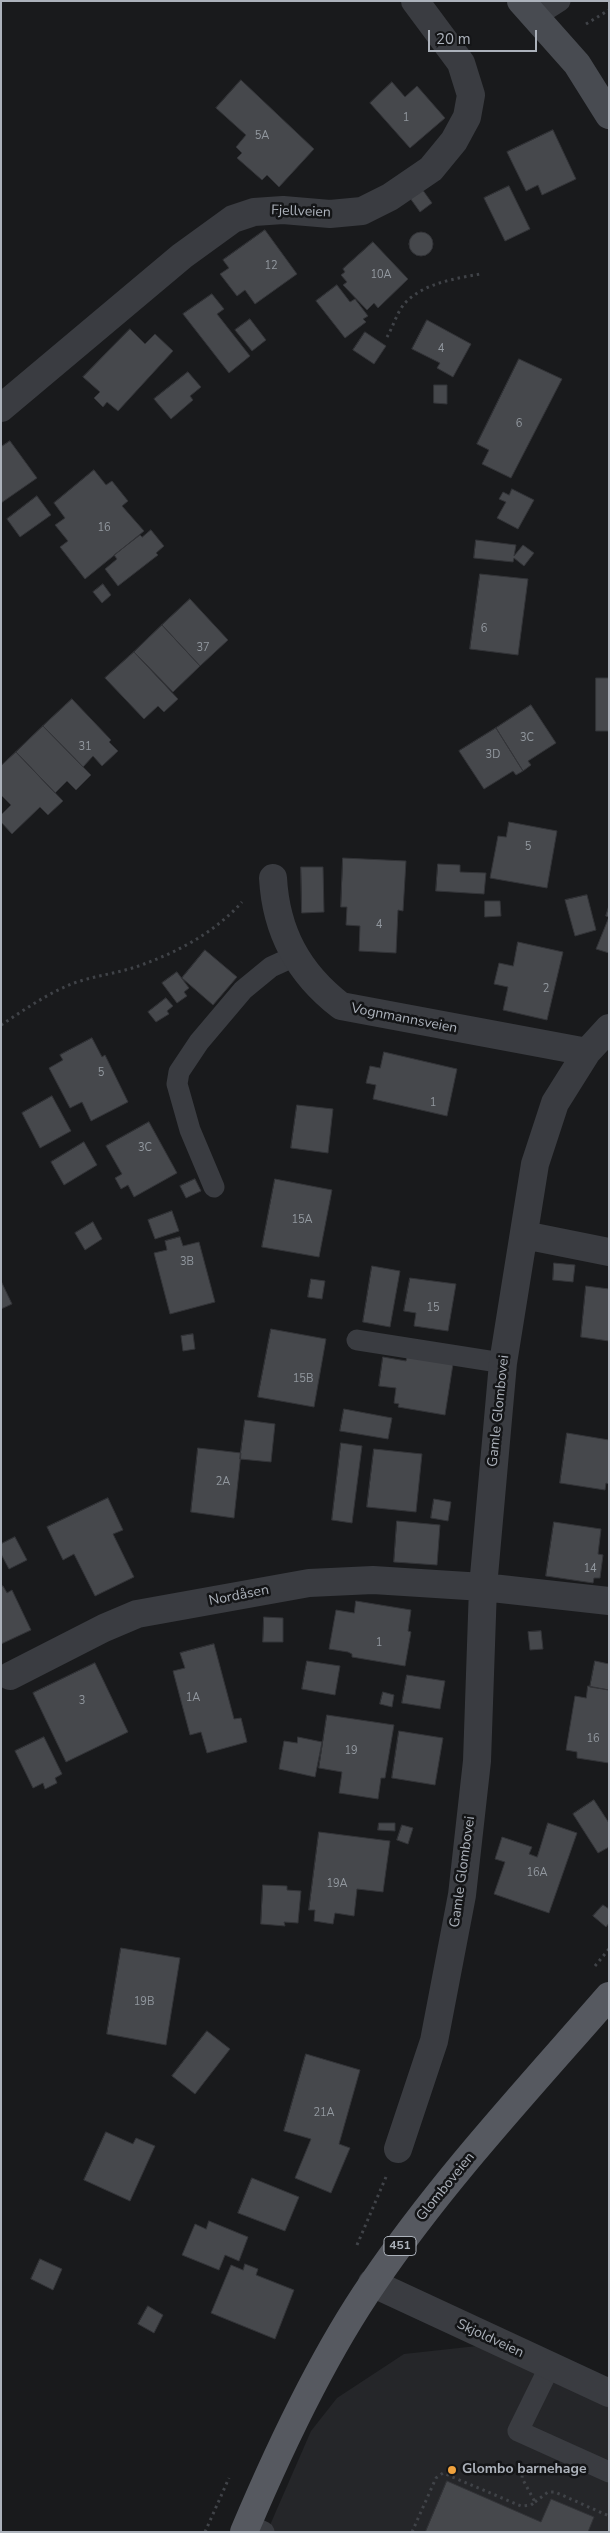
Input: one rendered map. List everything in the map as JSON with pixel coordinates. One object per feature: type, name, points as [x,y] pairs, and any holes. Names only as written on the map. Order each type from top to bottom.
[{"type":"main road","name":"Glomboveien","points":[[252,2529],[330,2352],[372,2283],[423,2214],[609,1996]]},
{"type":"street","name":"Fjellveien","points":[[1,408],[182,256],[234,219],[254,212],[283,210],[330,214],[362,211],[390,197],[431,168],[454,141],[467,117],[471,96],[461,62],[415,1]]},
{"type":"street","points":[[528,9],[577,64],[609,115]]},
{"type":"street","name":"Vognmannsveien","points":[[273,878],[275,906],[295,956],[312,981],[341,1006],[587,1052]]},
{"type":"street","name":"Gamle Glombovei","points":[[398,2149],[434,2041],[462,1895],[476,1761],[483,1587],[503,1363],[535,1164],[555,1103],[587,1052],[609,1028]]},
{"type":"street","points":[[524,1235],[609,1252]]},
{"type":"street","name":"Nordåsen","points":[[10,1676],[137,1614],[309,1583],[373,1580],[483,1587]]},
{"type":"street","points":[[483,1587],[609,1602]]},
{"type":"street","name":"Skjoldveien","points":[[372,2283],[609,2393]]},
{"type":"lane","points":[[528,9],[560,1]]},
{"type":"lane","points":[[214,1187],[190,1130],[177,1084],[179,1072],[199,1042],[243,990],[270,967],[295,956]]},
{"type":"lane","points":[[356,1340],[503,1363]]},
{"type":"lane","points":[[550,2366],[518,2431],[609,2472]]},
{"type":"path","points":[[583,26],[609,10]]},
{"type":"path","points":[[388,338],[404,304],[414,295],[437,283],[480,274]]},
{"type":"path","points":[[1,1025],[51,994],[73,984],[143,965],[203,935],[227,919],[252,890],[273,878]]},
{"type":"path","points":[[353,2254],[398,2149]]},
{"type":"path","points":[[412,2532],[436,2478],[443,2473],[521,2506],[531,2506],[548,2492],[555,2492],[609,2516]]},
{"type":"path","points":[[528,2486],[534,2502]]},
{"type":"shaded area","name":"Glombo barnehage","points":[[477,2346],[609,2405],[609,2532],[267,2532],[311,2431],[337,2398],[404,2354]]},
{"type":"building","points":[[241,80],[314,149],[279,187],[267,175],[262,180],[237,158],[242,153],[236,147],[246,135],[216,108]]},
{"type":"building","points":[[392,82],[405,97],[417,86],[445,118],[410,148],[370,103]]},
{"type":"building","points":[[553,130],[576,179],[542,195],[538,185],[526,191],[507,152]]},
{"type":"building","points":[[509,186],[530,229],[505,241],[484,198]]},
{"type":"building","points":[[422,189],[432,203],[420,212],[410,198]]},
{"type":"building","points":[[265,230],[297,274],[255,304],[245,290],[237,296],[220,274],[229,268],[223,260]]},
{"type":"building","points":[[421,232],[426,233],[432,239],[432,249],[426,255],[421,256],[416,255],[410,249],[409,244],[410,239],[416,233]]},
{"type":"building","points":[[373,242],[408,279],[378,308],[374,303],[367,310],[343,285],[347,282],[341,275],[345,272],[343,269]]},
{"type":"building","points":[[337,285],[350,302],[355,299],[368,316],[363,319],[366,322],[345,338],[316,301]]},
{"type":"building","points":[[212,294],[224,309],[217,314],[250,356],[229,373],[183,314]]},
{"type":"building","points":[[250,319],[266,340],[252,351],[235,330]]},
{"type":"building","points":[[427,320],[471,344],[453,377],[437,368],[440,363],[412,349]]},
{"type":"building","points":[[130,329],[145,344],[155,334],[173,351],[118,411],[107,402],[103,407],[94,398],[100,392],[83,377]]},
{"type":"building","points":[[365,332],[386,346],[374,364],[353,350]]},
{"type":"building","points":[[519,359],[562,379],[511,478],[482,464],[489,450],[477,444]]},
{"type":"building","points":[[188,372],[201,387],[190,396],[193,400],[171,419],[154,399]]},
{"type":"building","points":[[434,385],[447,385],[447,404],[434,403]]},
{"type":"building","points":[[10,441],[37,478],[1,503],[1,447]]},
{"type":"building","points":[[94,470],[106,485],[112,481],[128,501],[122,506],[144,531],[85,579],[60,547],[68,541],[55,525],[65,518],[54,503]]},
{"type":"building","points":[[512,489],[534,500],[518,529],[497,518],[506,502],[499,499],[503,492],[509,495]]},
{"type":"building","points":[[37,496],[51,515],[20,537],[7,519]]},
{"type":"building","points":[[151,530],[164,546],[156,553],[158,555],[118,586],[105,569],[117,559],[114,555],[140,535],[142,537]]},
{"type":"building","points":[[476,540],[516,545],[514,556],[523,545],[534,553],[524,566],[514,558],[513,562],[474,558]]},
{"type":"building","points":[[480,574],[528,579],[518,655],[470,649]]},
{"type":"building","points":[[103,584],[111,595],[102,603],[93,592]]},
{"type":"building","points":[[190,599],[228,640],[200,666],[162,625]]},
{"type":"building","points":[[162,625],[200,666],[173,692],[134,652]]},
{"type":"building","points":[[134,652],[178,699],[164,712],[158,706],[144,719],[105,678]]},
{"type":"building","points":[[596,678],[609,678],[609,731],[596,731]]},
{"type":"building","points":[[72,699],[111,740],[109,742],[118,751],[102,766],[93,756],[83,767],[43,726]]},
{"type":"building","points":[[531,705],[556,743],[528,761],[531,765],[523,771],[496,728]]},
{"type":"building","points":[[43,726],[91,775],[76,790],[67,781],[55,793],[16,752]]},
{"type":"building","points":[[496,728],[523,771],[516,775],[513,771],[484,789],[459,751]]},
{"type":"building","points":[[16,752],[63,801],[48,815],[40,807],[12,834],[1,822],[1,815],[11,805],[1,795],[1,766]]},
{"type":"building","points":[[509,822],[557,831],[547,888],[490,878],[498,836],[506,837]]},
{"type":"building","points":[[343,858],[406,861],[403,911],[398,910],[396,953],[359,951],[360,926],[346,925],[347,907],[341,907]]},
{"type":"building","points":[[438,864],[460,865],[460,872],[486,873],[484,894],[436,891]]},
{"type":"building","points":[[301,867],[323,867],[324,912],[302,913]]},
{"type":"building","points":[[587,895],[596,930],[575,936],[565,900]]},
{"type":"building","points":[[485,901],[500,901],[501,916],[485,917]]},
{"type":"building","points":[[609,906],[609,917],[606,916]]},
{"type":"building","points":[[609,917],[609,953],[596,949]]},
{"type":"building","points":[[518,942],[563,952],[547,1020],[503,1010],[508,987],[494,984],[499,963],[513,966]]},
{"type":"building","points":[[205,950],[237,977],[213,1005],[182,978]]},
{"type":"building","points":[[177,972],[189,988],[184,992],[187,996],[177,1003],[162,983]]},
{"type":"building","points":[[166,998],[173,1006],[167,1011],[169,1014],[156,1022],[148,1012]]},
{"type":"building","points":[[92,1038],[102,1057],[105,1055],[128,1102],[91,1121],[82,1102],[70,1108],[49,1068],[63,1060],[60,1055]]},
{"type":"building","points":[[384,1052],[457,1069],[447,1116],[373,1099],[376,1085],[366,1083],[370,1066],[380,1068]]},
{"type":"building","points":[[52,1096],[71,1131],[40,1148],[22,1113]]},
{"type":"building","points":[[297,1105],[333,1109],[328,1153],[291,1148]]},
{"type":"building","points":[[149,1122],[177,1173],[134,1197],[128,1185],[121,1189],[115,1178],[122,1174],[106,1146]]},
{"type":"building","points":[[84,1142],[97,1165],[64,1185],[51,1162]]},
{"type":"building","points":[[195,1179],[201,1191],[186,1198],[180,1186]]},
{"type":"building","points":[[275,1179],[332,1190],[319,1257],[262,1247]]},
{"type":"building","points":[[172,1211],[179,1231],[155,1239],[148,1220]]},
{"type":"building","points":[[93,1222],[102,1239],[85,1250],[75,1233]]},
{"type":"building","points":[[180,1237],[183,1246],[199,1242],[215,1302],[170,1314],[154,1253],[167,1250],[165,1241]]},
{"type":"building","points":[[554,1263],[575,1265],[573,1282],[553,1280]]},
{"type":"building","points":[[372,1266],[400,1271],[390,1327],[363,1322]]},
{"type":"building","points":[[410,1278],[456,1284],[448,1331],[414,1326],[416,1313],[404,1311]]},
{"type":"building","points":[[311,1279],[325,1281],[322,1299],[308,1297]]},
{"type":"building","points":[[1,1281],[12,1304],[1,1309]]},
{"type":"building","points":[[586,1286],[609,1289],[609,1341],[581,1337]]},
{"type":"building","points":[[271,1329],[326,1339],[314,1407],[258,1397]]},
{"type":"building","points":[[193,1334],[195,1349],[183,1351],[181,1336]]},
{"type":"building","points":[[383,1357],[406,1361],[407,1357],[453,1364],[445,1415],[398,1407],[399,1404],[394,1403],[396,1388],[379,1386]]},
{"type":"building","points":[[344,1409],[392,1418],[388,1439],[340,1431]]},
{"type":"building","points":[[245,1420],[275,1424],[271,1462],[240,1459]]},
{"type":"building","points":[[567,1433],[609,1440],[609,1484],[606,1483],[605,1490],[560,1483]]},
{"type":"building","points":[[341,1443],[362,1446],[352,1523],[332,1520]]},
{"type":"building","points":[[198,1448],[241,1453],[234,1518],[191,1512]]},
{"type":"building","points":[[374,1449],[422,1454],[416,1512],[367,1507]]},
{"type":"building","points":[[108,1498],[123,1530],[113,1534],[134,1577],[95,1596],[74,1554],[63,1560],[47,1527]]},
{"type":"building","points":[[434,1499],[451,1502],[448,1521],[431,1518]]},
{"type":"building","points":[[397,1521],[440,1525],[437,1565],[394,1562]]},
{"type":"building","points":[[554,1522],[601,1529],[598,1554],[603,1555],[600,1578],[594,1578],[593,1583],[546,1576]]},
{"type":"building","points":[[15,1537],[27,1560],[9,1569],[1,1554],[1,1544]]},
{"type":"building","points":[[3,1586],[7,1593],[12,1590],[31,1630],[1,1644],[1,1587]]},
{"type":"building","points":[[356,1601],[411,1610],[408,1631],[411,1632],[405,1666],[352,1657],[352,1654],[348,1652],[329,1649],[336,1610],[354,1613]]},
{"type":"building","points":[[264,1617],[283,1618],[283,1642],[263,1642]]},
{"type":"building","points":[[541,1631],[543,1649],[530,1650],[528,1632]]},
{"type":"building","points":[[214,1644],[234,1719],[241,1718],[247,1742],[207,1753],[201,1732],[190,1735],[173,1671],[185,1668],[180,1653]]},
{"type":"building","points":[[307,1661],[340,1666],[335,1695],[302,1689]]},
{"type":"building","points":[[595,1661],[609,1664],[609,1690],[590,1687]]},
{"type":"building","points":[[95,1663],[128,1732],[66,1762],[33,1693]]},
{"type":"building","points":[[407,1675],[445,1681],[440,1709],[402,1703]]},
{"type":"building","points":[[588,1686],[609,1690],[609,1763],[577,1758],[577,1752],[566,1750],[575,1696],[586,1698]]},
{"type":"building","points":[[383,1692],[394,1695],[392,1707],[380,1704]]},
{"type":"building","points":[[327,1715],[394,1725],[385,1778],[381,1778],[378,1799],[339,1793],[342,1772],[319,1768]]},
{"type":"building","points":[[399,1731],[443,1738],[435,1785],[392,1778]]},
{"type":"building","points":[[44,1737],[62,1774],[55,1778],[57,1783],[45,1789],[43,1783],[33,1788],[15,1751]]},
{"type":"building","points":[[298,1737],[322,1742],[315,1777],[279,1769],[284,1741],[297,1743]]},
{"type":"building","points":[[594,1800],[609,1823],[609,1847],[598,1853],[573,1814]]},
{"type":"building","points":[[379,1823],[395,1823],[395,1831],[378,1830]]},
{"type":"building","points":[[548,1823],[577,1833],[549,1913],[494,1894],[505,1862],[495,1859],[502,1837],[532,1847],[529,1854],[537,1857]]},
{"type":"building","points":[[402,1825],[413,1828],[408,1844],[397,1840]]},
{"type":"building","points":[[319,1832],[390,1841],[383,1892],[357,1889],[354,1916],[335,1913],[333,1924],[314,1921],[315,1910],[309,1910]]},
{"type":"building","points":[[263,1885],[287,1886],[287,1890],[301,1891],[298,1923],[284,1922],[285,1926],[261,1924]]},
{"type":"building","points":[[603,1905],[609,1909],[609,1923],[606,1927],[593,1916]]},
{"type":"building","points":[[121,1948],[180,1958],[166,2045],[107,2034]]},
{"type":"building","points":[[207,2031],[230,2049],[195,2094],[172,2076]]},
{"type":"building","points":[[306,2054],[360,2070],[339,2144],[350,2148],[331,2193],[295,2178],[311,2139],[284,2131]]},
{"type":"building","points":[[106,2132],[133,2144],[136,2138],[155,2146],[130,2201],[84,2180]]},
{"type":"building","points":[[252,2178],[299,2197],[285,2231],[238,2213]]},
{"type":"building","points":[[209,2221],[248,2237],[239,2261],[225,2255],[219,2270],[182,2255],[195,2224],[206,2229]]},
{"type":"building","points":[[40,2259],[62,2269],[53,2290],[31,2279]]},
{"type":"building","points":[[245,2264],[258,2269],[256,2275],[294,2290],[275,2339],[211,2313],[231,2265],[243,2270]]},
{"type":"building","points":[[148,2306],[163,2315],[154,2333],[138,2324]]},
{"type":"building","points":[[447,2481],[541,2522],[551,2499],[594,2517],[588,2532],[427,2532]]},
{"type":"place","name":"Glombo barnehage","points":[[452,2470]]}]
